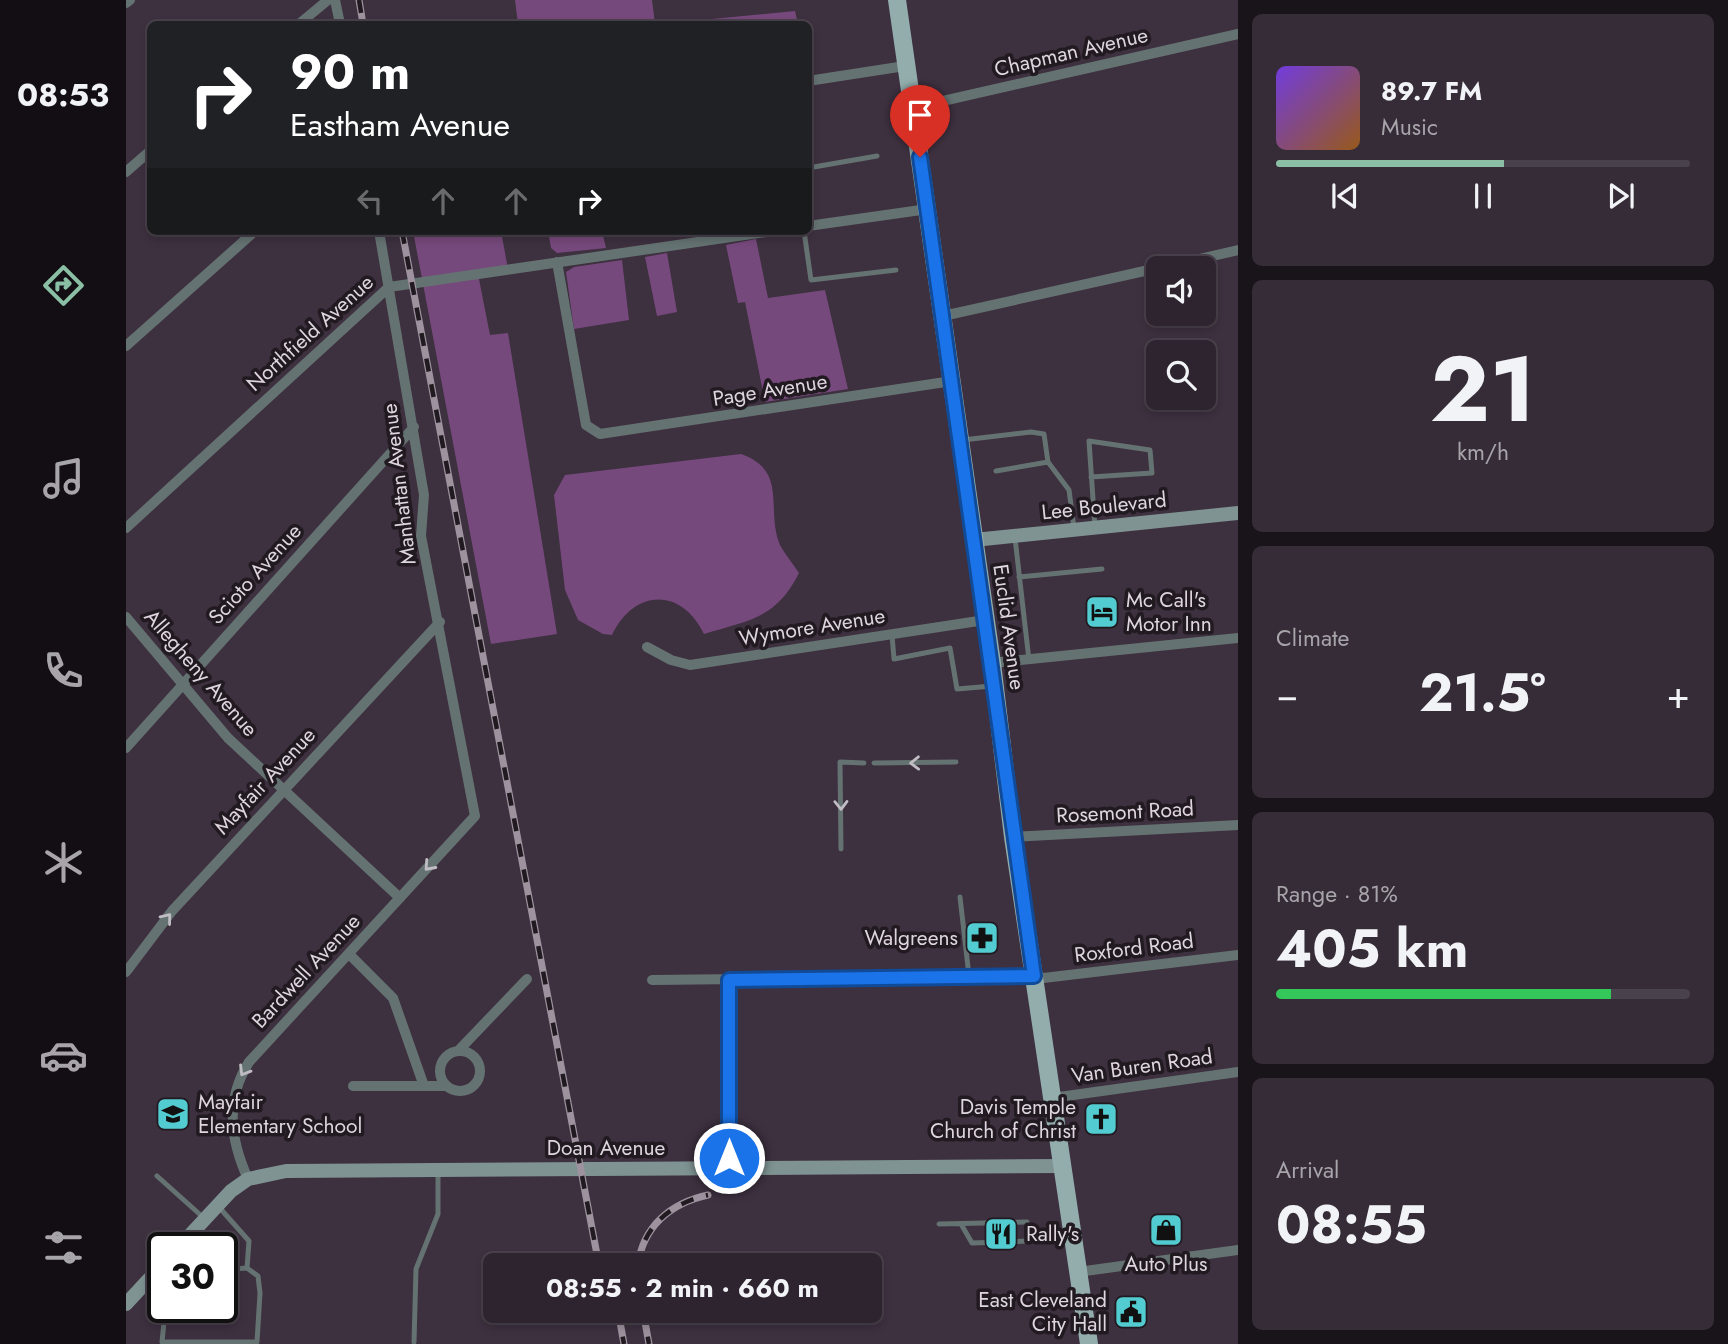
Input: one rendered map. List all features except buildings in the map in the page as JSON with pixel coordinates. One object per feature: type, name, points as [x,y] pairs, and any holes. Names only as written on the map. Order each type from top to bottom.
[{"type":"main road","name":"Euclid Avenue","points":[[897,0],[992,663],[1013,837],[1089,1344]]},
{"type":"street","points":[[303,21],[328,0]]},
{"type":"street","points":[[335,0],[339,21]]},
{"type":"street","name":"Chapman Avenue","points":[[912,108],[1238,34]]},
{"type":"street","points":[[812,79],[905,66]]},
{"type":"street","points":[[126,172],[147,154]]},
{"type":"street","points":[[812,225],[928,209]]},
{"type":"street","points":[[126,346],[251,235]]},
{"type":"street","name":"Manhattan Avenue","points":[[380,235],[424,495],[421,536],[440,622],[475,816]]},
{"type":"street","name":"Northfield Avenue","points":[[126,528],[390,286],[745,235]]},
{"type":"street","points":[[1212,256],[1238,250]]},
{"type":"street","name":"Page Avenue","points":[[556,262],[586,425],[595,432],[612,434],[952,381]]},
{"type":"street","points":[[943,316],[1146,271]]},
{"type":"street","name":"Scioto Avenue","points":[[126,748],[414,427]]},
{"type":"street","name":"Lee Boulevard","points":[[974,540],[1238,513]]},
{"type":"street","name":"Allegheny Avenue","points":[[126,617],[228,738],[400,898]]},
{"type":"street","name":"Wymore Avenue","points":[[647,647],[671,660],[690,666],[985,620]]},
{"type":"street","name":"Mayfair Avenue","points":[[126,972],[172,911],[440,622]]},
{"type":"street","points":[[992,663],[1238,638]]},
{"type":"street","name":"Bardwell Avenue","points":[[247,1179],[232,1123],[232,1101],[239,1079],[249,1062],[475,816]]},
{"type":"street","name":"Rosemont Road","points":[[1013,837],[1238,825]]},
{"type":"street","points":[[349,954],[393,998],[425,1086]]},
{"type":"street","name":"Roxford Road","points":[[652,980],[969,976],[1034,978],[1238,955]]},
{"type":"street","points":[[445,1086],[441,1080],[440,1066],[447,1055],[459,1051],[527,979]]},
{"type":"street","points":[[729,980],[729,1170]]},
{"type":"street","points":[[353,1086],[445,1086],[465,1091],[479,1077],[476,1059],[459,1051]]},
{"type":"street","name":"Van Buren Road","points":[[1052,1098],[1238,1072]]},
{"type":"street","name":"Doan Avenue","points":[[247,1179],[286,1171],[1062,1166]]},
{"type":"street","points":[[193,1232],[247,1179]]},
{"type":"street","points":[[1078,1272],[1238,1251]]},
{"type":"street","points":[[126,1304],[147,1285]]},
{"type":"lane","points":[[812,167],[877,156]]},
{"type":"lane","points":[[805,235],[811,280],[896,270]]},
{"type":"lane","points":[[960,440],[1044,433],[1048,462],[1069,490],[1074,530]]},
{"type":"lane","points":[[1091,477],[1152,473],[1150,450],[1089,441],[1091,477],[1095,528]]},
{"type":"lane","points":[[996,471],[1048,462]]},
{"type":"lane","points":[[1014,536],[1029,660]]},
{"type":"lane","points":[[1019,577],[1102,569]]},
{"type":"lane","points":[[892,635],[894,659],[950,648],[957,689],[995,685]]},
{"type":"lane","points":[[841,849],[840,762],[864,763]]},
{"type":"lane","points":[[874,763],[956,762]]},
{"type":"lane","points":[[960,897],[969,976]]},
{"type":"lane","points":[[414,1342],[416,1269],[438,1214],[438,1170]]},
{"type":"lane","points":[[157,1176],[205,1219]]},
{"type":"lane","points":[[218,1205],[249,1241],[247,1268]]},
{"type":"lane","points":[[939,1224],[1027,1222]]},
{"type":"lane","points":[[961,1224],[972,1243],[1029,1241]]},
{"type":"lane","points":[[164,1323],[162,1342],[257,1342],[260,1293],[258,1276],[247,1268],[238,1269]]},
{"type":"shaded area","points":[[515,0],[652,0],[655,21],[518,21]]},
{"type":"shaded area","points":[[795,11],[797,21],[691,21]]},
{"type":"shaded area","points":[[414,235],[502,235],[508,269],[478,274],[490,335],[508,333],[557,634],[491,644]]},
{"type":"shaded area","points":[[549,235],[603,235],[606,248],[557,253],[551,248]]},
{"type":"shaded area","points":[[756,239],[768,298],[825,290],[848,389],[765,402],[745,302],[738,303],[726,245]]},
{"type":"shaded area","points":[[667,253],[677,312],[657,316],[645,257]]},
{"type":"shaded area","points":[[622,260],[629,320],[574,329],[566,272],[574,267]]},
{"type":"shaded area","points":[[741,454],[756,461],[765,470],[773,492],[774,518],[780,545],[799,573],[781,600],[760,616],[704,634],[683,608],[658,600],[645,602],[632,609],[612,635],[603,634],[578,620],[565,590],[554,495],[565,475]]},
{"type":"railway","points":[[359,0],[362,21]]},
{"type":"railway","points":[[403,235],[597,1253]]},
{"type":"railway","points":[[641,1253],[646,1239],[661,1218],[682,1204],[708,1195]]},
{"type":"railway","points":[[620,1323],[624,1344]]},
{"type":"railway","points":[[645,1323],[649,1344]]},
{"type":"place","name":"Mc Call's Motor Inn","points":[[1102,612]]},
{"type":"place","name":"Walgreens","points":[[982,938]]},
{"type":"place","name":"Mayfair Elementary School","points":[[173,1114]]},
{"type":"place","name":"Davis Temple Church of Christ","points":[[1101,1119]]},
{"type":"place","name":"Auto Plus","points":[[1166,1230]]},
{"type":"place","name":"Rally's","points":[[1001,1234]]},
{"type":"place","name":"East Cleveland City Hall","points":[[1131,1312]]},
{"type":"route","points":[[729,1158],[729,980],[1034,976],[920,157]]}]
